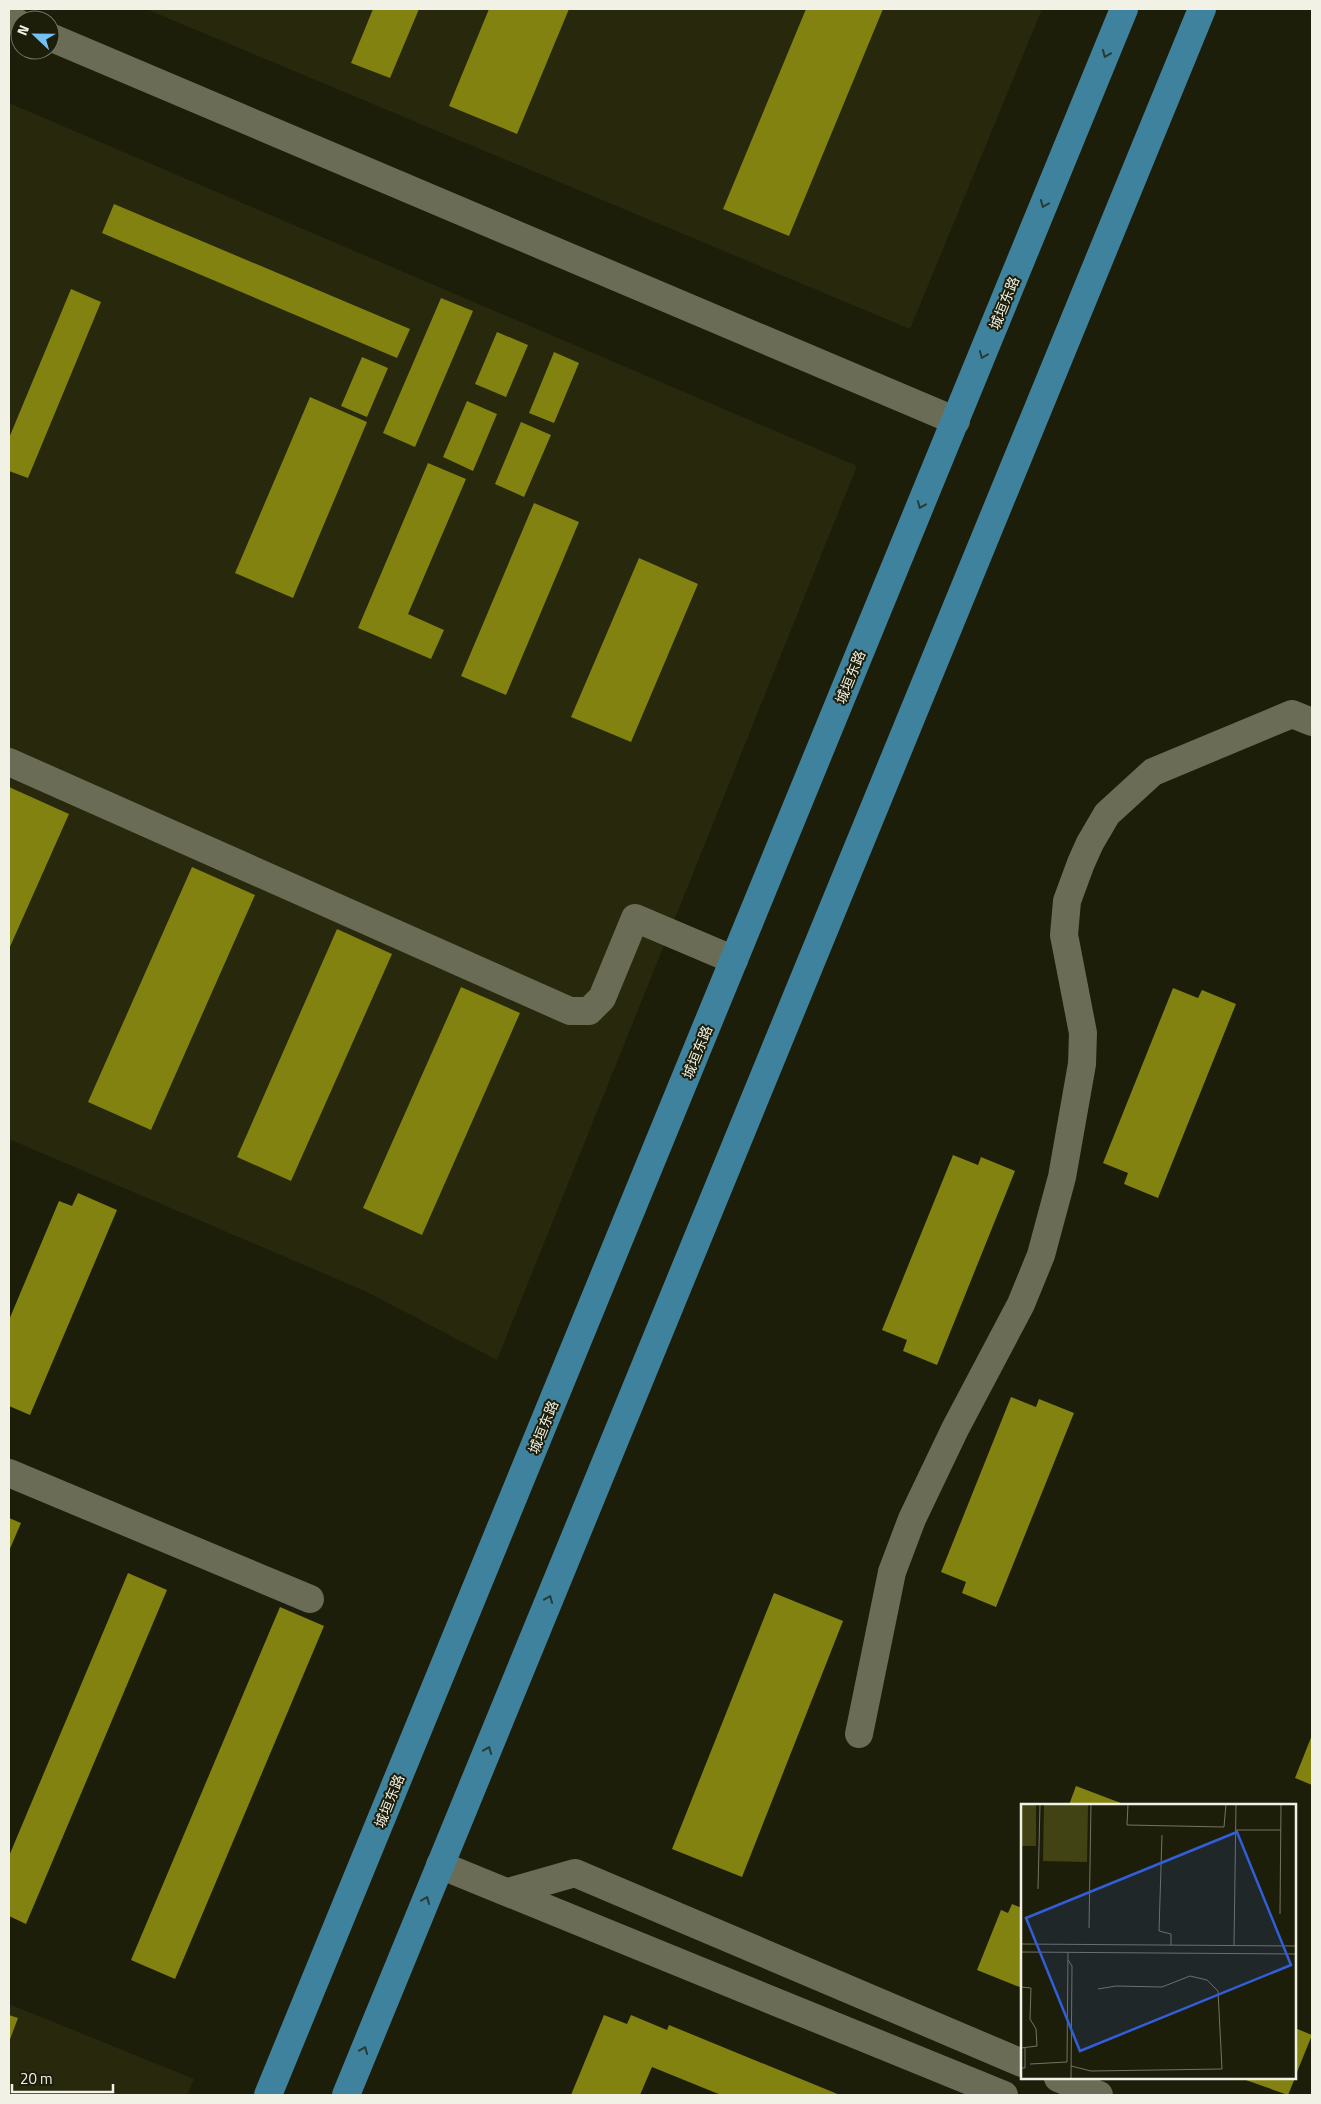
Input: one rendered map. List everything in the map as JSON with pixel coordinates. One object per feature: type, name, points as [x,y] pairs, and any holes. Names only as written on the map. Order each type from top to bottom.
[{"type":"main road","name":"城垣东路","points":[[268,2095],[1124,9]]},
{"type":"main road","points":[[346,2095],[1202,9]]},
{"type":"street","points":[[60,41],[956,421]]},
{"type":"street","points":[[859,1734],[892,1572],[912,1519],[951,1438],[1021,1304],[1041,1255],[1062,1177],[1082,1064],[1083,1033],[1064,935],[1067,901],[1090,843],[1107,814],[1152,772],[1292,714],[1312,722]]},
{"type":"street","points":[[9,762],[570,1011],[588,1011],[602,998],[635,918],[734,960]]},
{"type":"street","points":[[9,1473],[310,1599]]},
{"type":"street","points":[[440,1865],[1004,2095]]},
{"type":"street","points":[[508,1892],[575,1874],[1021,2063]]},
{"type":"street","points":[[1060,2079],[1099,2095]]},
{"type":"shaded area","points":[[146,9],[1042,9],[910,329]]},
{"type":"shaded area","points":[[9,103],[857,466],[497,1360],[365,1291],[9,1139]]},
{"type":"shaded area","points":[[9,2004],[194,2079],[187,2095],[9,2095]]},
{"type":"building","points":[[373,9],[419,9],[390,78],[351,63]]},
{"type":"building","points":[[489,9],[569,9],[517,134],[449,106]]},
{"type":"building","points":[[806,9],[883,9],[789,236],[723,209]]},
{"type":"building","points":[[114,204],[410,329],[397,358],[102,233]]},
{"type":"building","points":[[71,289],[101,302],[28,478],[9,471],[9,438]]},
{"type":"building","points":[[441,298],[473,311],[415,447],[383,433]]},
{"type":"building","points":[[497,332],[528,345],[506,397],[475,384]]},
{"type":"building","points":[[554,352],[579,363],[554,423],[529,413]]},
{"type":"building","points":[[362,357],[388,368],[367,417],[341,406]]},
{"type":"building","points":[[310,397],[367,422],[293,598],[235,573]]},
{"type":"building","points":[[467,401],[497,414],[473,471],[443,457]]},
{"type":"building","points":[[521,422],[551,435],[524,497],[495,484]]},
{"type":"building","points":[[428,463],[466,479],[408,614],[444,630],[431,659],[358,628]]},
{"type":"building","points":[[534,503],[579,522],[506,695],[461,676]]},
{"type":"building","points":[[639,558],[698,584],[631,742],[571,717]]},
{"type":"building","points":[[9,787],[69,814],[9,949]]},
{"type":"building","points":[[192,867],[255,895],[151,1130],[88,1102]]},
{"type":"building","points":[[337,929],[392,954],[291,1181],[237,1157]]},
{"type":"building","points":[[461,987],[520,1013],[422,1235],[363,1208]]},
{"type":"building","points":[[1173,988],[1198,998],[1202,990],[1236,1004],[1158,1198],[1124,1184],[1128,1173],[1103,1163]]},
{"type":"building","points":[[953,1155],[978,1165],[981,1157],[1015,1171],[937,1365],[903,1351],[907,1340],[882,1330]]},
{"type":"building","points":[[78,1193],[117,1210],[30,1415],[9,1406],[9,1320],[59,1201],[72,1206]]},
{"type":"building","points":[[1011,1397],[1036,1407],[1039,1399],[1074,1413],[996,1607],[962,1593],[966,1582],[941,1572]]},
{"type":"building","points":[[9,1518],[21,1523],[9,1551]]},
{"type":"building","points":[[128,1573],[167,1590],[26,1924],[9,1916],[9,1856]]},
{"type":"building","points":[[774,1593],[843,1621],[742,1877],[672,1849]]},
{"type":"building","points":[[280,1607],[324,1626],[175,1979],[131,1960]]},
{"type":"building","points":[[1312,1735],[1312,1785],[1295,1778]]},
{"type":"building","points":[[1076,1786],[1123,1804],[1069,1804]]},
{"type":"building","points":[[1012,1904],[1021,1908],[1021,1988],[977,1970],[1001,1910],[1008,1913]]},
{"type":"building","points":[[9,2015],[18,2018],[9,2042]]},
{"type":"building","points":[[604,2015],[627,2024],[631,2015],[667,2030],[669,2025],[840,2095],[721,2095],[652,2067],[640,2095],[571,2095]]},
{"type":"building","points":[[1296,2028],[1312,2035],[1296,2075]]},
{"type":"building","points":[[1243,2079],[1295,2079],[1288,2095]]}]
